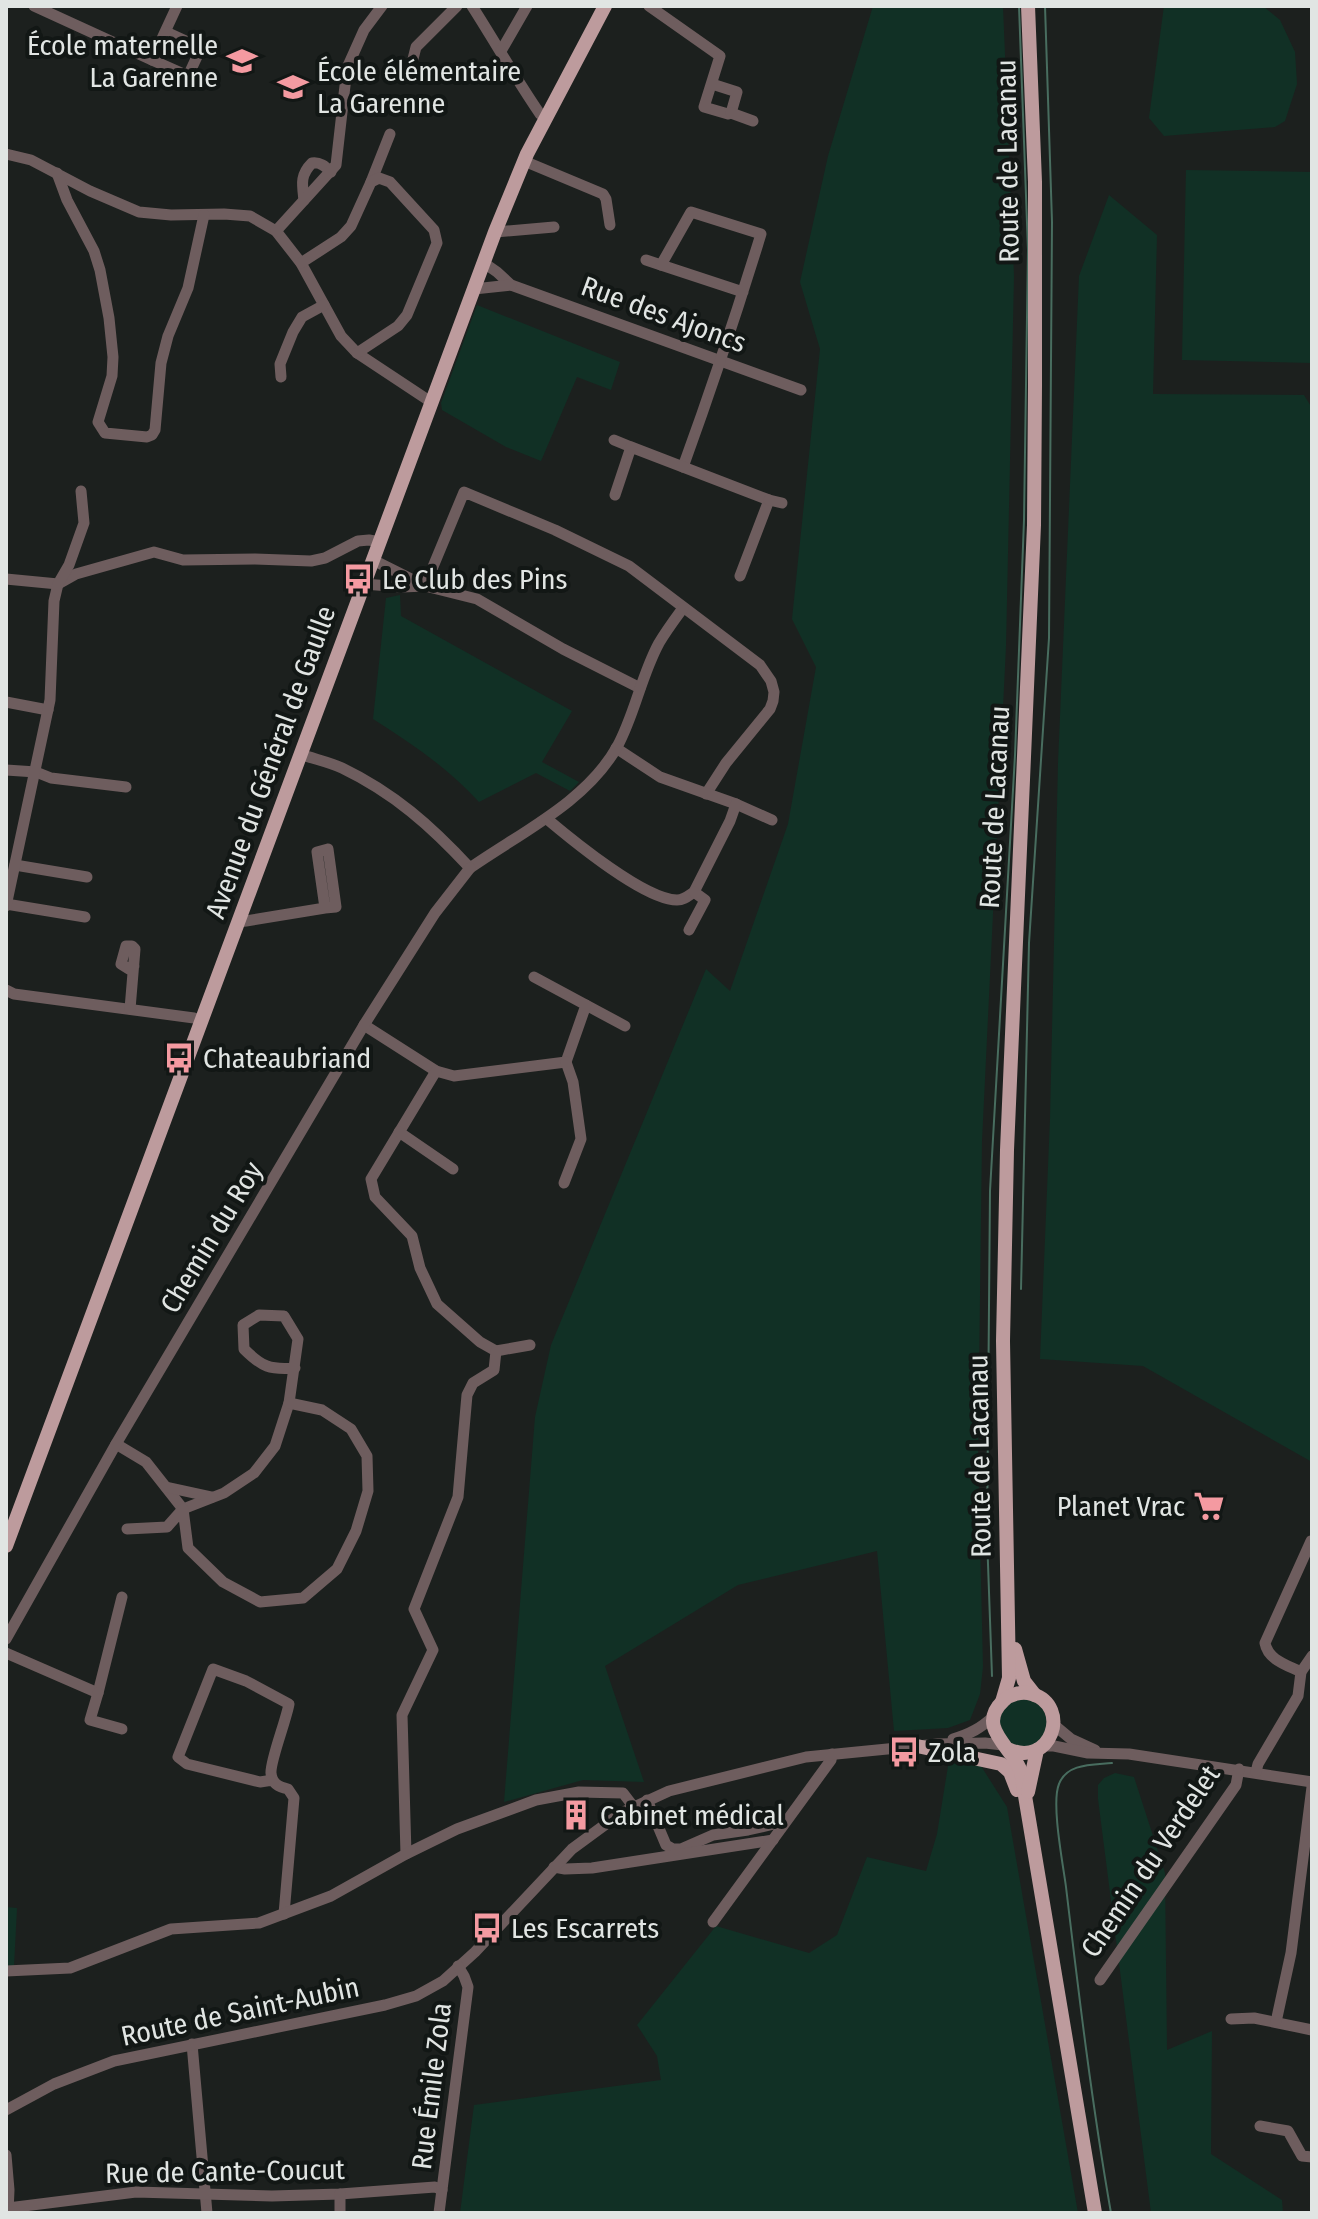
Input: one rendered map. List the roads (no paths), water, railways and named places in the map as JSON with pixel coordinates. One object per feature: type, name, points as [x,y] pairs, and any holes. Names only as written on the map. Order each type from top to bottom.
[{"type":"main road","name":"Avenue du Général de Gaulle","points":[[6,1546],[495,232],[524,161],[605,6]]},
{"type":"main road","name":"Route de Lacanau","points":[[994,1716],[1008,1688],[1009,1678],[1003,1341],[1006,1166],[1034,525],[1035,182],[1028,6]]},
{"type":"main road","name":"Route de Lacanau","points":[[1008,1610],[1024,1681],[1051,1711],[1053,1724]]},
{"type":"main road","points":[[1002,1702],[1016,1694],[1035,1695]]},
{"type":"main road","points":[[994,1716],[995,1733],[1019,1766],[1026,1800],[1095,2213]]},
{"type":"main road","points":[[1026,1800],[1040,1748],[1050,1736],[1053,1724]]},
{"type":"main road","points":[[917,1746],[994,1762],[1008,1769],[1014,1779],[1038,1876]]},
{"type":"main road","points":[[1005,1747],[1022,1753],[1040,1748]]},
{"type":"street","points":[[34,6],[188,76],[201,48],[166,32]]},
{"type":"street","points":[[152,60],[177,6]]},
{"type":"street","points":[[276,231],[336,165],[348,64],[364,30],[382,6]]},
{"type":"street","points":[[404,69],[411,67],[416,47],[457,6]]},
{"type":"street","points":[[472,6],[545,118]]},
{"type":"street","points":[[501,51],[527,6]]},
{"type":"street","points":[[649,6],[720,56],[704,107],[753,121]]},
{"type":"street","points":[[712,84],[737,92],[731,113]]},
{"type":"street","points":[[301,263],[341,237],[351,226],[390,134]]},
{"type":"street","points":[[6,154],[31,160],[139,212],[250,216],[276,231],[301,263],[341,336],[357,353],[431,402]]},
{"type":"street","points":[[524,161],[603,194],[610,225]]},
{"type":"street","points":[[304,200],[301,180],[305,170],[316,162],[331,172]]},
{"type":"street","points":[[57,173],[67,200],[94,251],[109,318],[112,376],[98,422],[105,433],[147,437],[155,430],[161,363],[168,336],[188,288],[204,215]]},
{"type":"street","points":[[357,353],[398,326],[407,315],[437,243],[434,230],[390,182],[379,178],[371,182]]},
{"type":"street","points":[[661,265],[691,212],[766,235],[743,292],[683,467]]},
{"type":"street","points":[[495,232],[554,227]]},
{"type":"street","points":[[646,260],[743,292]]},
{"type":"street","name":"Rue des Ajoncs","points":[[484,263],[511,285],[801,390]]},
{"type":"street","name":"Rue des Ajoncs","points":[[474,289],[511,285]]},
{"type":"street","points":[[281,377],[280,364],[293,332],[302,317],[324,305]]},
{"type":"street","points":[[614,440],[782,503]]},
{"type":"street","points":[[615,495],[631,447]]},
{"type":"street","points":[[81,491],[84,523],[54,601],[48,710],[6,905],[85,917]]},
{"type":"street","points":[[425,586],[464,492],[555,530],[629,566],[760,665],[771,681],[774,692],[770,709],[726,763],[706,794]]},
{"type":"street","points":[[740,576],[769,500]]},
{"type":"street","points":[[6,579],[58,584],[76,574],[154,552],[183,560],[311,561],[325,558],[358,541],[380,542]]},
{"type":"street","points":[[373,560],[425,586],[477,599],[563,649],[640,688]]},
{"type":"street","points":[[364,584],[425,586]]},
{"type":"street","name":"Chemin du Roy","points":[[6,1639],[116,1444],[364,1025],[435,913],[470,868],[547,819],[590,782],[616,748],[658,644],[683,608]]},
{"type":"street","points":[[6,702],[48,710]]},
{"type":"street","points":[[616,748],[660,777],[772,820]]},
{"type":"street","points":[[300,754],[341,768],[394,798],[433,829],[470,868]]},
{"type":"street","points":[[6,770],[126,787]]},
{"type":"street","points":[[547,819],[640,887],[675,900],[684,899],[694,892],[736,804]]},
{"type":"street","points":[[15,865],[87,877]]},
{"type":"street","points":[[689,930],[705,900],[694,892]]},
{"type":"street","points":[[238,922],[325,908]]},
{"type":"street","points":[[130,1009],[134,966]]},
{"type":"street","points":[[534,977],[625,1026]]},
{"type":"street","points":[[6,990],[14,994],[201,1021]]},
{"type":"street","points":[[564,1183],[581,1139],[573,1082],[566,1062],[586,1005]]},
{"type":"street","points":[[364,1025],[436,1071],[454,1076],[566,1062]]},
{"type":"street","points":[[436,1071],[371,1179],[375,1197],[412,1236],[420,1268],[437,1304],[480,1342],[496,1351],[530,1345]]},
{"type":"street","points":[[399,1132],[453,1169]]},
{"type":"street","points":[[127,1529],[167,1527],[183,1509],[224,1493],[254,1473],[275,1446],[289,1403],[295,1368],[298,1339],[284,1316],[259,1315],[243,1325],[244,1349],[257,1362],[275,1370],[295,1368]]},
{"type":"street","points":[[406,1854],[402,1715],[433,1650],[414,1609],[458,1497],[467,1395],[473,1383],[494,1370],[496,1351]]},
{"type":"street","points":[[116,1444],[146,1462],[183,1509],[188,1548],[223,1582],[260,1602],[303,1598],[337,1569],[356,1531],[368,1491],[367,1456],[351,1429],[322,1410],[289,1403]]},
{"type":"street","points":[[165,1487],[214,1497]]},
{"type":"street","points":[[1301,1672],[1268,1654],[1265,1643],[1311,1541]]},
{"type":"street","points":[[122,1597],[90,1720],[122,1729]]},
{"type":"street","points":[[6,1653],[98,1693]]},
{"type":"street","points":[[1256,1772],[1298,1696],[1301,1672],[1312,1656]]},
{"type":"street","points":[[267,1781],[289,1704],[246,1681],[213,1669],[178,1757],[187,1764],[267,1781],[288,1789],[294,1798],[284,1914]]},
{"type":"street","points":[[938,1744],[982,1728],[994,1716]]},
{"type":"street","points":[[1053,1724],[1071,1739],[1103,1753]]},
{"type":"street","points":[[938,1744],[985,1743],[1005,1747]]},
{"type":"street","name":"Route de Saint-Aubin","points":[[6,2110],[43,2088],[91,2068],[142,2054],[399,2002],[433,1987],[477,1950],[572,1849],[621,1813],[669,1791],[778,1763],[832,1754],[938,1744]]},
{"type":"street","points":[[1040,1748],[1054,1746],[1088,1753],[1129,1754],[1239,1769],[1312,1784],[1291,1953],[1276,2022]]},
{"type":"street","points":[[713,1922],[831,1760],[832,1754]]},
{"type":"street","name":"Chemin du Verdelet","points":[[1100,1980],[1236,1785],[1239,1769]]},
{"type":"street","points":[[6,1971],[70,1968],[171,1929],[259,1923],[331,1896],[457,1829],[536,1800],[579,1792],[623,1793],[633,1806]]},
{"type":"street","points":[[647,1800],[666,1845],[673,1849],[681,1849],[713,1835],[774,1824]]},
{"type":"street","points":[[554,1867],[592,1868],[773,1840]]},
{"type":"street","name":"Rue Émile Zola","points":[[439,2213],[468,1987],[458,1966]]},
{"type":"street","points":[[1231,2019],[1254,2018],[1312,2030]]},
{"type":"street","points":[[192,2044],[207,2213]]},
{"type":"street","points":[[1260,2126],[1288,2131],[1302,2156],[1312,2157]]},
{"type":"street","points":[[6,2155],[8,2210]]},
{"type":"street","name":"Rue de Cante-Coucut","points":[[8,2210],[136,2192],[272,2196],[435,2187],[442,2190]]},
{"type":"street","points":[[340,2194],[340,2213]]},
{"type":"waterway","points":[[992,1676],[987,1536],[990,1191],[1015,755],[1024,520],[1028,250],[1019,6]]},
{"type":"waterway","points":[[1021,1289],[1029,943],[1049,638],[1052,222],[1045,6]]},
{"type":"waterway","points":[[1111,2213],[1086,2050],[1056,1805],[1059,1784],[1068,1772],[1081,1766],[1112,1763]]},
{"type":"place","name":"École maternelle La Garenne","points":[[242,61]]},
{"type":"place","name":"École élémentaire La Garenne","points":[[293,87]]},
{"type":"place","name":"Le Club des Pins","points":[[358,579]]},
{"type":"place","name":"Chateaubriand","points":[[179,1058]]},
{"type":"place","name":"Planet Vrac","points":[[1209,1506]]},
{"type":"place","name":"Zola","points":[[904,1752]]},
{"type":"place","name":"Cabinet médical","points":[[576,1815]]},
{"type":"place","name":"Les Escarrets","points":[[487,1928]]}]
